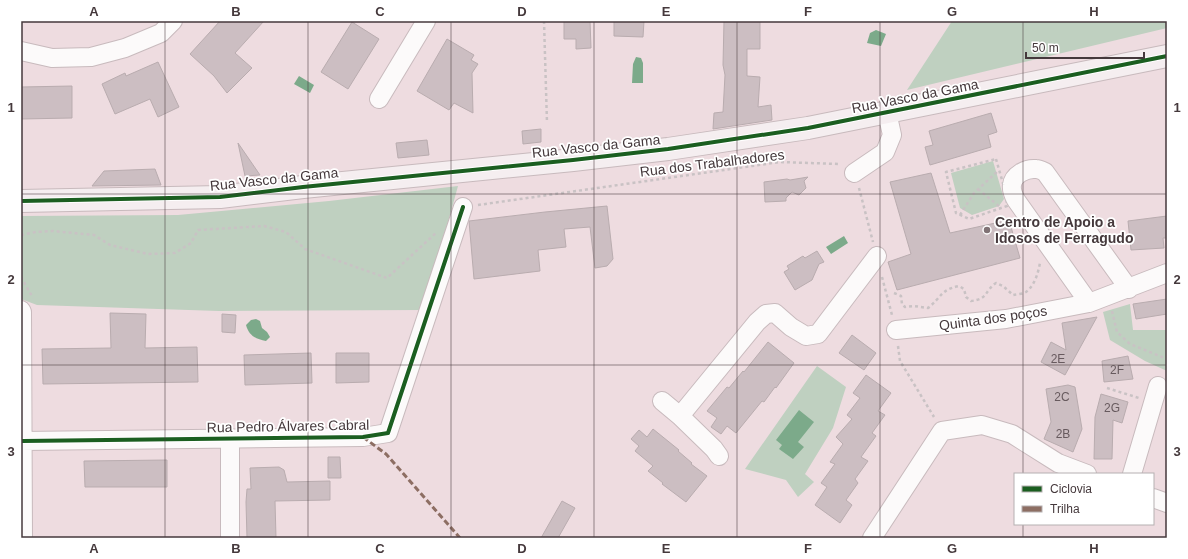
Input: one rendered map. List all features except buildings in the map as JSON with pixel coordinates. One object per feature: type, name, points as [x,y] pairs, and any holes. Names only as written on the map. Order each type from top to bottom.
[{"type":"street","points":[[21,51],[52,58],[91,57],[125,48],[161,33],[174,21]]},
{"type":"street","points":[[379,99],[426,21]]},
{"type":"street","name":"Rua Vasco da Gama","points":[[21,201],[220,197],[302,187],[668,149],[808,128],[1167,56]]},
{"type":"street","points":[[854,173],[885,152],[892,135],[887,112]]},
{"type":"street","points":[[1129,289],[1045,172],[1036,169],[1024,171],[1017,176],[1012,185],[1012,192],[1016,200],[1089,303],[1129,289],[1167,274]]},
{"type":"street","name":"Rua Pedro Álvares Cabral","points":[[22,441],[363,437],[388,433],[463,207]]},
{"type":"street","points":[[680,416],[757,322],[766,314],[775,313],[806,336],[818,334],[876,256]]},
{"type":"street","name":"Quinta dos poços","points":[[896,330],[1006,319],[1089,303]]},
{"type":"street","points":[[23,538],[22,312],[27,304]]},
{"type":"street","points":[[1132,473],[1156,394]]},
{"type":"street","points":[[662,401],[714,449],[718,456]]},
{"type":"street","points":[[872,538],[942,431],[982,425],[1012,434],[1058,463],[1084,473]]},
{"type":"street","points":[[230,438],[230,538]]},
{"type":"street","points":[[1154,498],[1167,503]]},
{"type":"path","points":[[544,21],[547,123]]},
{"type":"path","points":[[1007,206],[969,219],[956,213],[946,172],[996,159],[1006,194],[1008,211]]},
{"type":"path","points":[[960,215],[974,193],[999,170]]},
{"type":"path","points":[[854,173],[896,330],[900,361],[942,431]]},
{"type":"path","points":[[978,189],[1002,208]]},
{"type":"path","points":[[21,235],[53,230],[94,235],[110,245],[148,254],[175,253],[191,243],[198,230],[264,226],[286,232],[305,249],[387,278],[441,227]]},
{"type":"path","points":[[894,292],[901,296],[902,304],[905,307],[914,306],[928,308],[936,302],[942,293],[950,288],[959,286],[964,289],[966,297],[971,302],[978,301],[985,297],[991,286],[996,283],[1003,286],[1013,295],[1025,292],[1033,284],[1038,271],[1041,256]]},
{"type":"path","points":[[21,278],[27,304]]},
{"type":"path","points":[[1107,297],[1117,332],[1130,344],[1167,359]]},
{"type":"path","points":[[1107,388],[1156,394]]},
{"type":"shaded area","points":[[952,21],[1167,21],[1167,28],[907,90]]},
{"type":"shaded area","points":[[876,30],[886,34],[881,46],[867,43],[870,33]]},
{"type":"shaded area","points":[[636,57],[641,58],[643,63],[643,83],[632,83],[633,64]]},
{"type":"shaded area","points":[[299,76],[314,85],[310,93],[294,84]]},
{"type":"shaded area","points":[[993,161],[1004,199],[999,206],[972,215],[960,208],[951,173]]},
{"type":"shaded area","points":[[458,186],[424,310],[219,311],[37,305],[21,299],[21,216],[178,215],[329,201]]},
{"type":"shaded area","points":[[844,236],[848,243],[831,254],[826,247]]},
{"type":"shaded area","points":[[1130,304],[1133,330],[1167,330],[1167,371],[1145,361],[1110,340],[1103,312]]},
{"type":"shaded area","points":[[256,319],[260,321],[262,328],[270,337],[266,341],[253,336],[247,329],[246,325],[251,320]]},
{"type":"shaded area","points":[[817,366],[846,387],[833,428],[805,474],[814,482],[798,497],[786,480],[745,469]]},
{"type":"shaded area","points":[[799,410],[814,422],[798,442],[804,447],[793,459],[779,449],[782,445],[776,440]]},
{"type":"marked path","points":[[363,437],[386,454],[460,538]]},
{"type":"cycle path","points":[[21,201],[220,197],[668,149],[808,128],[1167,56]]},
{"type":"cycle path","points":[[22,441],[363,437],[388,433],[463,207]]},
{"type":"place","name":"Centro de Apoio a Idosos de Ferragudo","points":[[987,230]]}]
